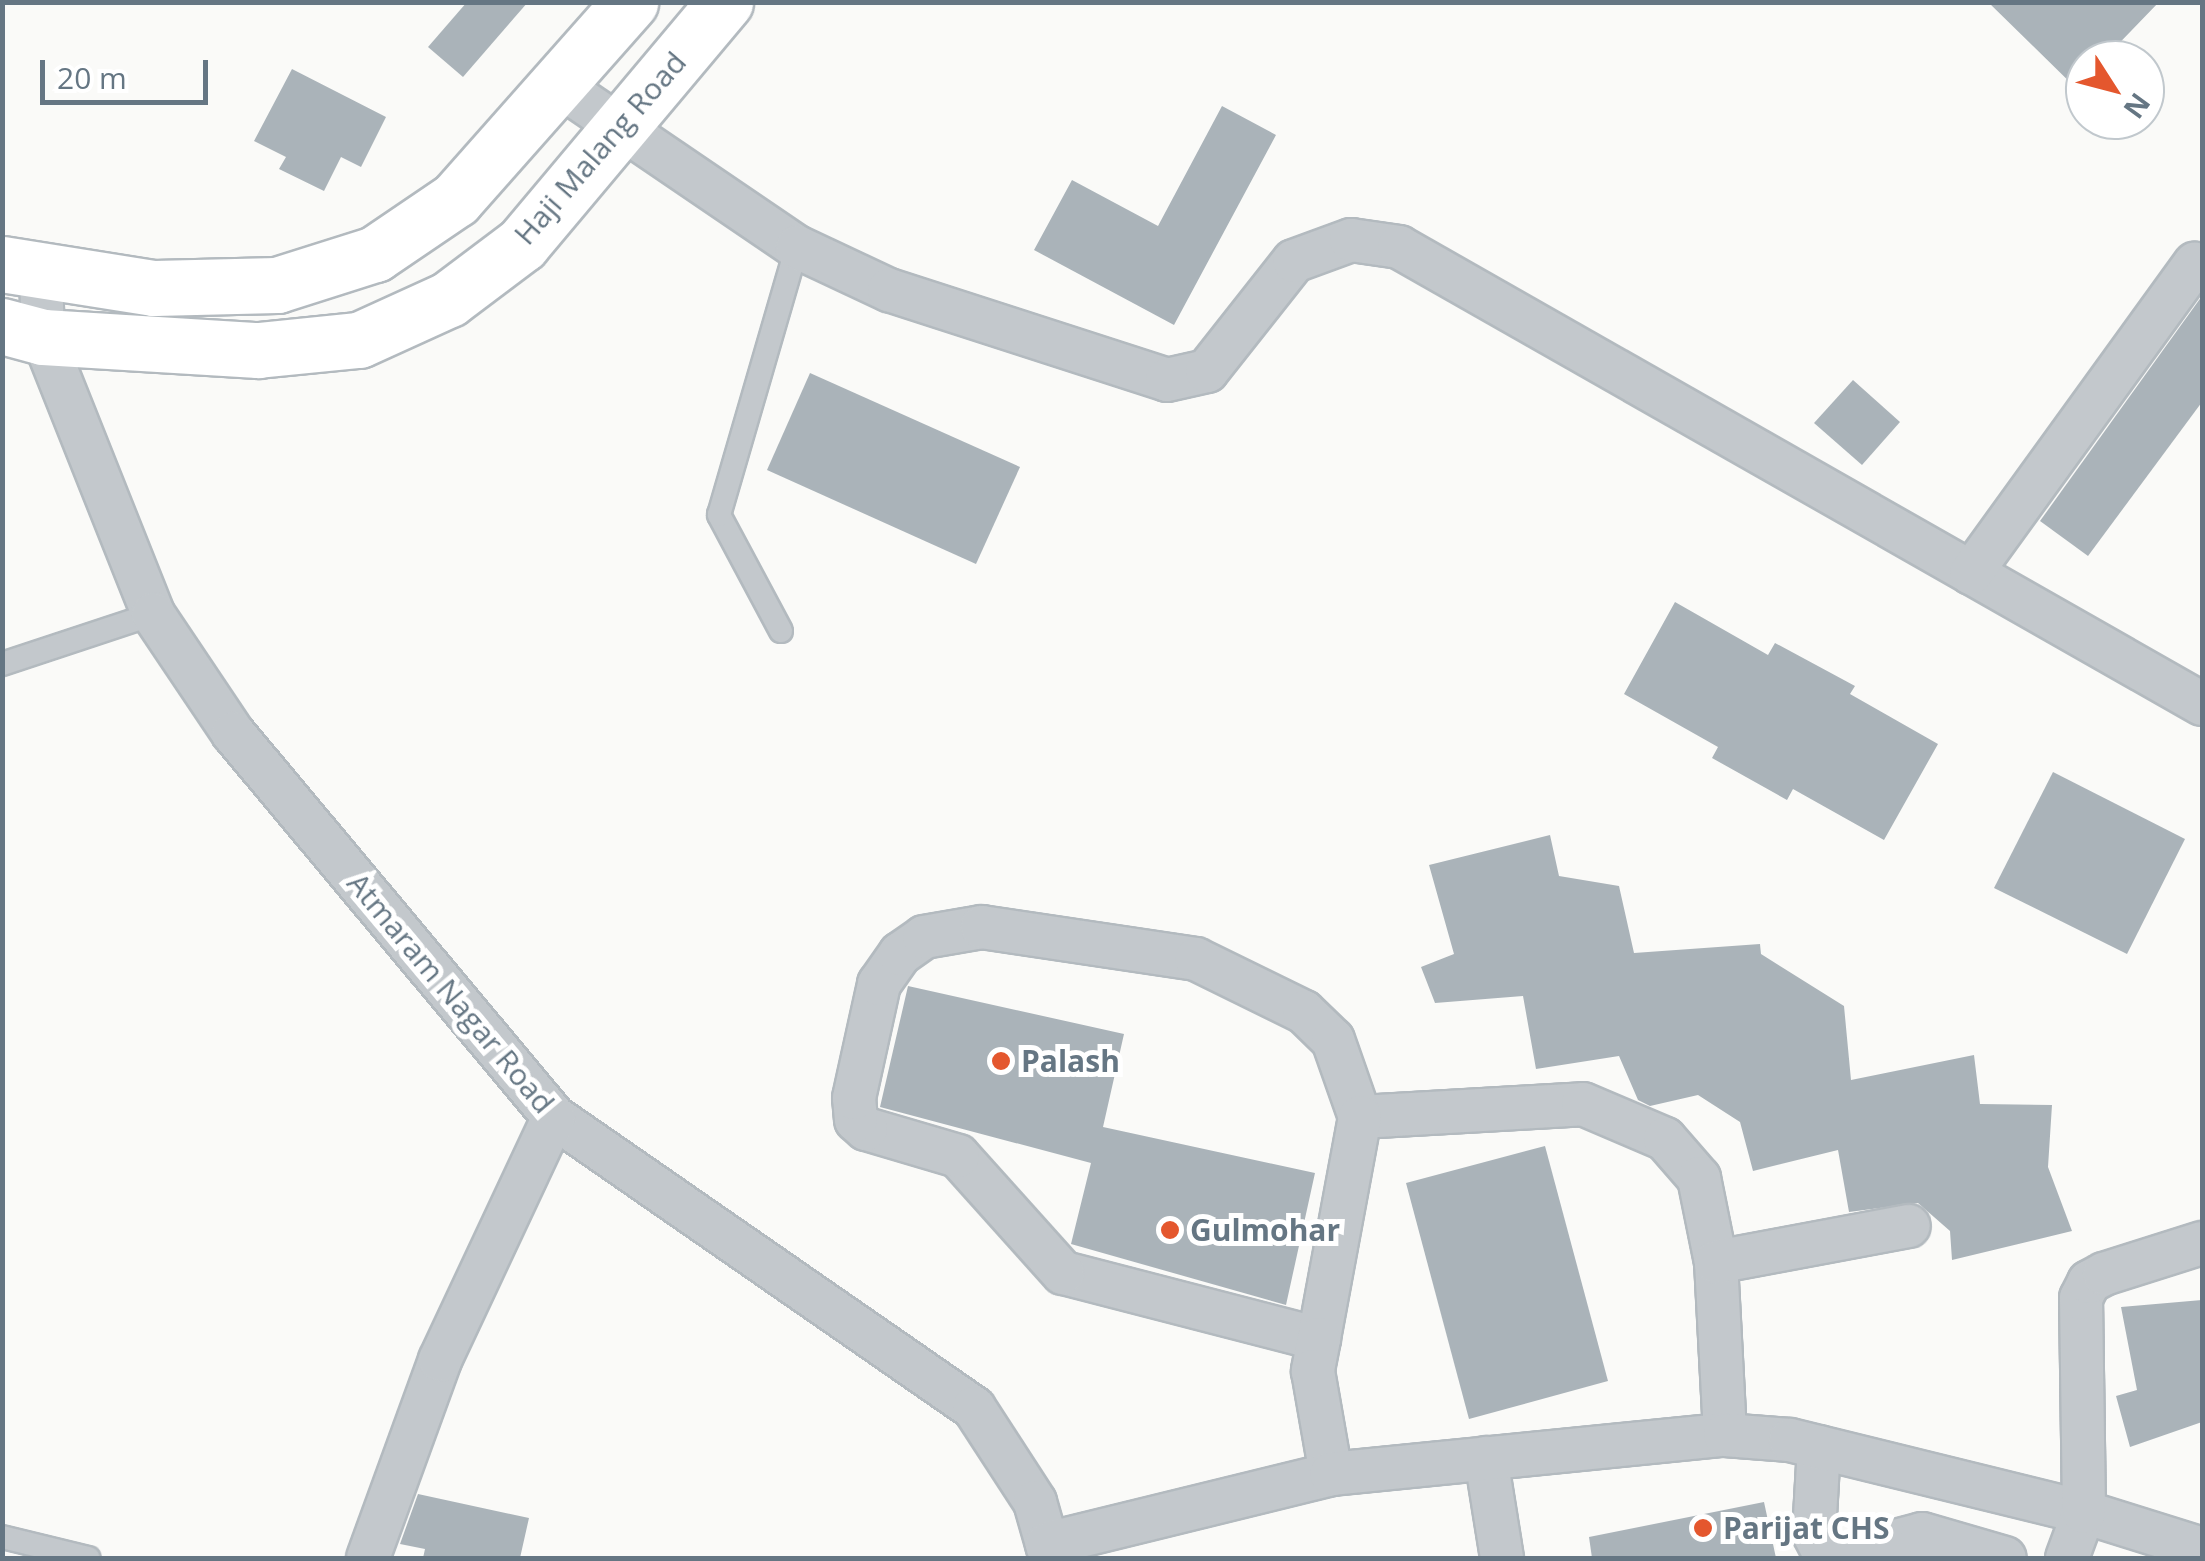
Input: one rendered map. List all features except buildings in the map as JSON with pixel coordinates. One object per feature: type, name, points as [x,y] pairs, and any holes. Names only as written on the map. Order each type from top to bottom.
[{"type":"main road","points":[[22,269],[154,288],[276,285],[375,254],[456,199],[630,2]]},
{"type":"main road","name":"Haji Malang Road","points":[[23,332],[258,350],[359,340],[449,299],[522,244],[726,2]]},
{"type":"street","points":[[556,84],[797,248],[889,290],[1167,380],[1207,371],[1294,262],[1350,240],[1400,248],[2202,704]]},
{"type":"street","points":[[1971,573],[2195,264]]},
{"type":"street","name":"Atmaram Nagar Road","points":[[22,269],[23,332],[153,614],[233,733],[554,1117],[974,1408],[1035,1502],[1049,1551]]},
{"type":"street","points":[[1319,1339],[1063,1274],[981,1174],[958,1156],[866,1129],[856,1120],[854,1098],[888,970],[924,937],[982,927],[1196,960],[1304,1012],[1332,1040],[1360,1117],[1314,1371],[1330,1474]]},
{"type":"street","points":[[1360,1117],[1544,1102],[1582,1104],[1625,1118],[1666,1139],[1699,1178],[1716,1262],[1725,1435]]},
{"type":"street","points":[[368,1558],[440,1360],[554,1117]]},
{"type":"street","points":[[1716,1262],[1910,1226]]},
{"type":"street","points":[[2067,1558],[2084,1512],[2081,1298],[2089,1282],[2104,1274],[2202,1243]]},
{"type":"street","points":[[1049,1551],[1330,1474],[1725,1435],[1819,1448],[2084,1512],[2202,1549]]},
{"type":"street","points":[[1819,1448],[1814,1534],[1823,1551],[1839,1556],[1922,1534],[2005,1558]]},
{"type":"street","points":[[1486,1458],[1502,1558]]},
{"type":"lane","points":[[781,631],[719,515],[797,248]]},
{"type":"lane","points":[[2,664],[153,614]]},
{"type":"lane","points":[[2,1537],[88,1558]]},
{"type":"place","name":"Palash","points":[[1001,1061]]},
{"type":"place","name":"Gulmohar","points":[[1170,1230]]},
{"type":"place","name":"Parijat CHS","points":[[1703,1528]]}]
